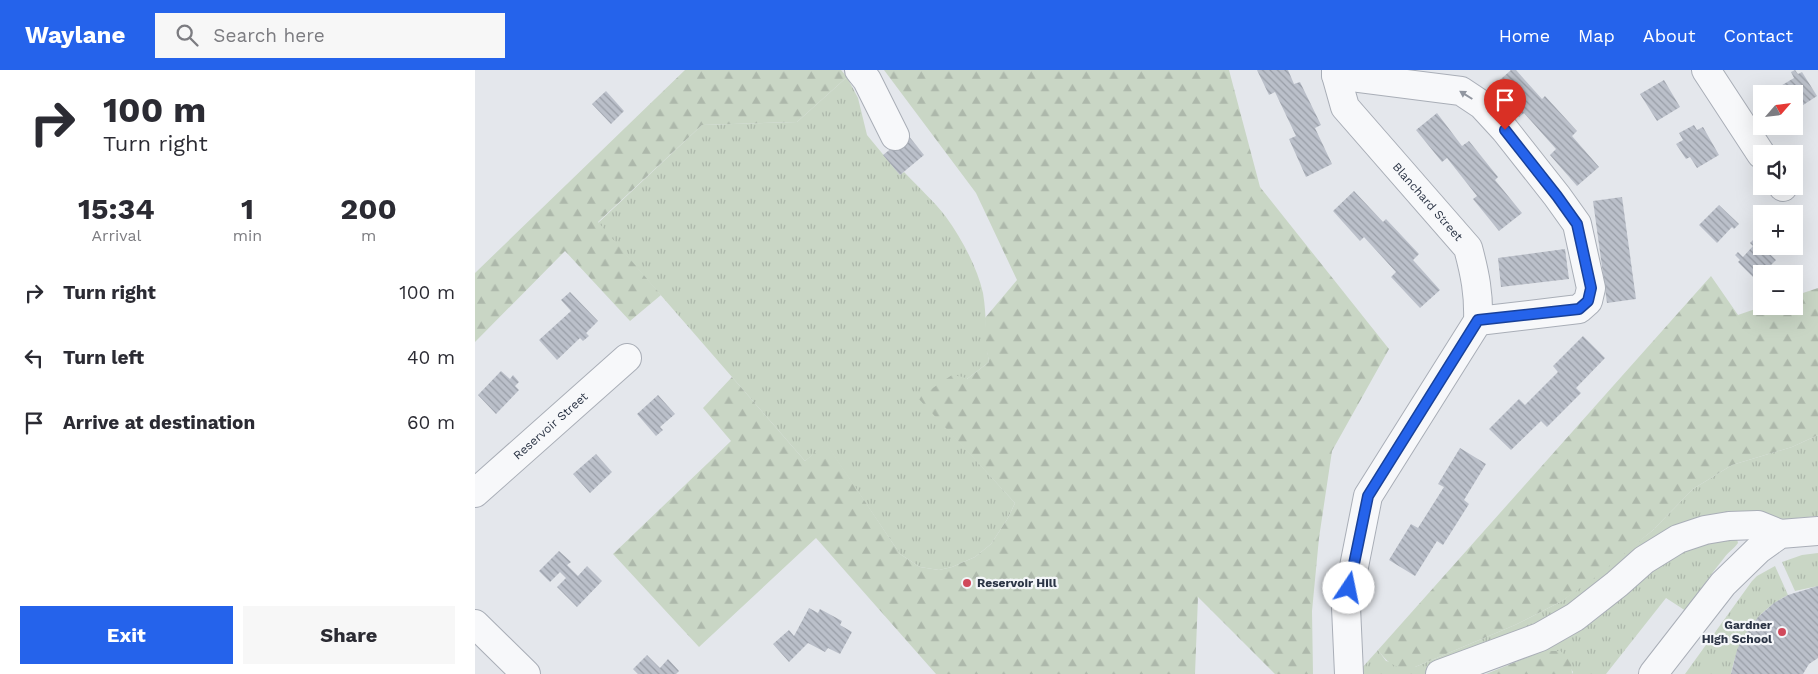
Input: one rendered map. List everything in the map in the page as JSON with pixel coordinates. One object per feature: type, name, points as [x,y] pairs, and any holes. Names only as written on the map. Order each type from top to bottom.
[{"type":"street","points":[[859,70],[867,80],[895,136]]},
{"type":"street","points":[[1706,70],[1755,145]]},
{"type":"street","points":[[1336,72],[1461,91],[1482,105],[1505,130],[1577,224],[1591,288],[1588,301],[1579,309],[1478,320]]},
{"type":"street","name":"Blanchard Street","points":[[1336,72],[1345,107],[1468,248],[1479,294],[1478,320],[1368,496],[1346,607],[1349,674]]},
{"type":"street","name":"Reservoir Street","points":[[475,494],[627,358]]},
{"type":"street","points":[[1440,674],[1540,638],[1575,617],[1644,560],[1678,539],[1705,530],[1729,526],[1758,525],[1780,534],[1818,531]]},
{"type":"street","points":[[1653,674],[1723,584],[1759,549],[1780,534]]},
{"type":"street","points":[[475,624],[526,674]]},
{"type":"green space","points":[[685,70],[841,70],[847,77],[797,122],[702,125],[598,222],[661,295],[630,321],[565,251],[475,342],[475,273]]},
{"type":"green space","points":[[884,70],[1229,70],[1260,187],[1389,349],[1332,451],[1319,538],[1312,611],[1313,674],[1275,674],[1198,597],[1195,674],[936,674],[816,538],[699,647],[613,554],[731,441],[703,408],[732,377],[805,461],[826,443],[900,554],[920,567],[939,570],[952,567],[975,557],[991,544],[1008,518],[1015,503],[918,398],[952,375],[967,379],[989,362],[986,346],[985,318],[1017,280],[976,193]]},
{"type":"green space","points":[[847,77],[858,98],[867,135],[900,175],[904,172],[946,217],[968,253],[983,293],[989,362],[967,379],[919,398],[1015,503],[1008,518],[991,544],[975,557],[952,567],[939,570],[920,567],[900,554],[826,444],[805,461],[598,223],[702,125],[797,122]]},
{"type":"green space","points":[[1711,276],[1738,315],[1753,310],[1753,315],[1803,315],[1803,293],[1818,288],[1818,435],[1792,447],[1732,465],[1693,489],[1652,531],[1593,579],[1562,601],[1515,625],[1415,667],[1403,668],[1393,665],[1378,650]]},
{"type":"green space","points":[[1818,435],[1818,516],[1786,519],[1747,516],[1522,638],[1427,674],[1361,674],[1361,669],[1378,650],[1386,661],[1415,667],[1515,625],[1562,601],[1652,531],[1693,489],[1732,465],[1792,447]]},
{"type":"green space","points":[[1737,539],[1738,543],[1714,571],[1686,611],[1666,598],[1606,674],[1572,674],[1573,672],[1560,651],[1543,651],[1587,626],[1655,569],[1673,558],[1692,548],[1713,542]]},
{"type":"green space","points":[[1818,553],[1818,586],[1795,591],[1782,562],[1802,555]]},
{"type":"green space","points":[[1775,566],[1788,595],[1776,602],[1757,618],[1743,638],[1731,674],[1685,674],[1752,581]]},
{"type":"green space","points":[[1543,651],[1560,651],[1571,660],[1572,674],[1486,674]]},
{"type":"building","points":[[1257,70],[1288,70],[1294,84],[1300,82],[1321,125],[1315,128],[1332,164],[1306,177],[1289,139],[1296,136],[1275,92],[1269,95]]},
{"type":"building","points":[[1511,70],[1516,70],[1542,99],[1545,96],[1577,131],[1572,136],[1599,167],[1577,186],[1550,155],[1556,149],[1524,113],[1519,117],[1492,87]]},
{"type":"building","points":[[1795,70],[1798,74],[1802,72],[1817,96],[1803,105],[1803,85],[1782,85],[1794,78],[1791,72]]},
{"type":"building","points":[[1664,80],[1680,107],[1657,121],[1640,94]]},
{"type":"building","points":[[606,91],[624,111],[611,124],[592,104]]},
{"type":"building","points":[[1437,113],[1462,146],[1469,141],[1498,177],[1495,180],[1522,213],[1499,231],[1473,199],[1477,196],[1447,158],[1442,162],[1416,130]]},
{"type":"building","points":[[1694,125],[1697,130],[1703,127],[1719,155],[1697,168],[1690,157],[1686,159],[1676,144],[1683,140],[1679,133]]},
{"type":"building","points":[[908,135],[924,155],[900,175],[883,155]]},
{"type":"building","points":[[1354,191],[1383,222],[1386,219],[1419,254],[1413,260],[1440,290],[1420,308],[1391,277],[1396,272],[1364,237],[1360,241],[1333,211]]},
{"type":"building","points":[[1622,197],[1636,299],[1607,303],[1593,201]]},
{"type":"building","points":[[1719,205],[1739,224],[1734,229],[1732,227],[1717,243],[1699,225]]},
{"type":"building","points":[[1753,246],[1753,255],[1771,255],[1776,260],[1771,265],[1753,265],[1753,277],[1738,262],[1740,260],[1735,255],[1738,252],[1743,257]]},
{"type":"building","points":[[1565,249],[1569,279],[1501,287],[1498,258]]},
{"type":"building","points":[[570,292],[598,321],[586,333],[589,336],[583,341],[580,338],[557,360],[539,340],[571,311],[561,300]]},
{"type":"building","points":[[1583,336],[1605,358],[1576,388],[1581,393],[1547,427],[1541,421],[1511,450],[1489,429],[1519,399],[1525,405],[1558,372],[1553,366]]},
{"type":"building","points":[[501,371],[510,379],[513,375],[519,382],[515,386],[519,390],[496,414],[478,395]]},
{"type":"building","points":[[658,395],[675,414],[660,427],[663,430],[656,436],[637,414]]},
{"type":"building","points":[[1460,448],[1486,464],[1464,500],[1469,504],[1443,545],[1437,541],[1415,576],[1389,560],[1411,524],[1418,528],[1444,487],[1438,484]]},
{"type":"building","points":[[596,454],[612,472],[590,493],[573,474]]},
{"type":"building","points":[[559,551],[571,562],[567,565],[578,576],[587,566],[602,581],[577,607],[557,587],[566,578],[560,572],[550,582],[539,571]]},
{"type":"building","name":"Gardner High School","points":[[1818,586],[1818,658],[1809,664],[1803,674],[1731,674],[1737,650],[1743,637],[1758,617],[1774,603],[1788,595]]},
{"type":"building","points":[[809,608],[818,613],[820,609],[842,621],[840,625],[852,632],[840,654],[828,648],[825,652],[808,643],[789,662],[773,644],[789,630],[794,636]]},
{"type":"building","points":[[647,655],[660,668],[668,659],[679,671],[676,674],[638,674],[633,669]]},
{"type":"place","name":"Reservoir Hill","points":[[967,583]]},
{"type":"place","name":"Gardner High School","points":[[1782,632]]},
{"type":"route","points":[[1349,588],[1368,496],[1478,320],[1579,309],[1588,301],[1591,288],[1577,224],[1505,130]]}]
